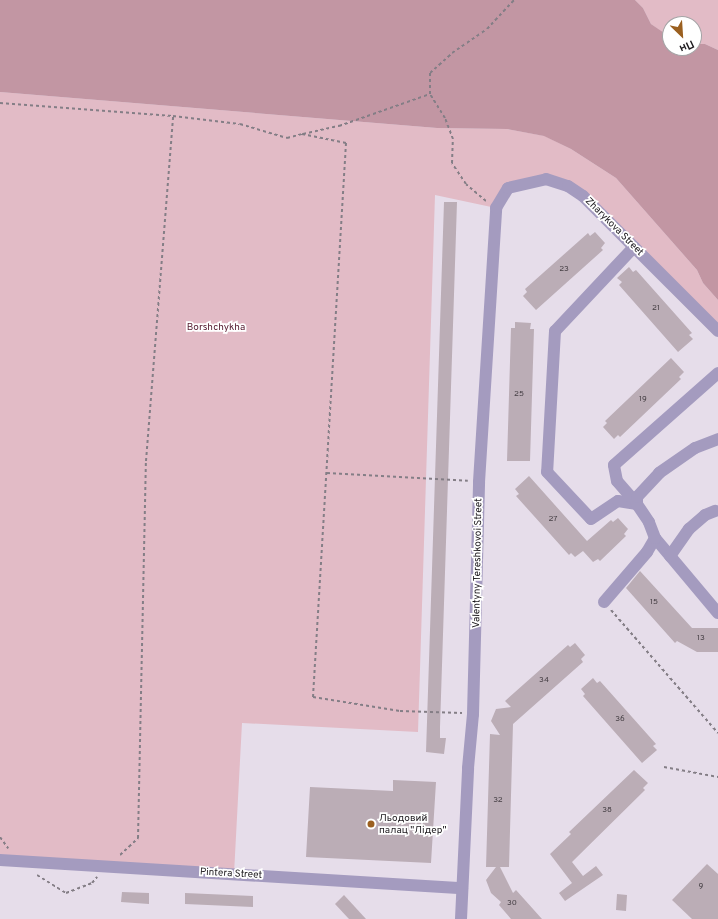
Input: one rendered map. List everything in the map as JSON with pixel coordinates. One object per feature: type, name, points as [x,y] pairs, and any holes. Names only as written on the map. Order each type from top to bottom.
[{"type":"street","name":"Zharykova Street","points":[[496,208],[508,188],[546,179],[568,186],[583,196],[718,331]]},
{"type":"street","name":"Valentyny Tereshkovoi Street","points":[[461,919],[473,714],[479,482],[496,208]]},
{"type":"street","points":[[634,247],[555,331],[547,472],[591,519],[618,501],[637,504]]},
{"type":"street","points":[[718,373],[614,465],[617,481],[637,504],[649,522],[655,538],[718,613]]},
{"type":"street","points":[[637,504],[637,497],[659,473],[695,448],[718,439]]},
{"type":"street","points":[[670,556],[689,529],[705,515],[715,511]]},
{"type":"street","points":[[604,602],[647,552],[655,538]]},
{"type":"street","name":"Pintera Street","points":[[0,860],[462,888]]},
{"type":"path","points":[[496,208],[466,184],[452,163],[453,139],[445,118],[430,94],[430,73],[452,53],[487,29],[514,0]]},
{"type":"path","points":[[0,103],[173,116],[240,124],[287,138],[339,126],[430,94]]},
{"type":"path","points":[[66,893],[92,883],[138,838],[146,460],[173,116]]},
{"type":"path","points":[[302,134],[346,143],[313,697],[400,711],[428,710],[473,714]]},
{"type":"path","points":[[326,473],[479,482]]},
{"type":"path","points":[[604,602],[718,733]]},
{"type":"path","points":[[664,767],[718,777]]},
{"type":"green space","points":[[635,0],[718,0],[718,50],[702,44],[702,16],[662,16],[662,32],[651,24],[643,8]]},
{"type":"green space","name":"Borshchykha","points":[[0,92],[437,128],[507,129],[545,136],[571,149],[616,178],[697,270],[703,283],[718,300],[718,331],[583,196],[546,179],[508,188],[496,208],[435,195],[418,732],[242,723],[234,874],[0,860]]},
{"type":"shaded area","points":[[0,0],[635,0],[643,8],[651,24],[662,32],[662,56],[702,56],[702,44],[718,50],[718,300],[703,283],[697,270],[616,178],[571,149],[544,136],[507,129],[437,128],[0,92]]},
{"type":"building","points":[[444,202],[457,202],[440,727],[440,738],[446,738],[444,754],[426,752]]},
{"type":"building","points":[[595,232],[605,243],[601,248],[603,250],[536,310],[523,296],[527,292],[525,289],[588,233],[590,236]]},
{"type":"building","points":[[629,267],[633,272],[636,270],[692,333],[689,335],[693,339],[678,352],[619,285],[622,282],[617,278]]},
{"type":"building","points":[[515,322],[531,323],[530,329],[534,329],[530,461],[507,461],[511,328],[515,328]]},
{"type":"building","points":[[671,358],[684,372],[679,377],[681,379],[620,437],[618,435],[614,439],[603,427],[607,423],[605,421]]},
{"type":"building","points":[[529,476],[587,541],[611,520],[613,522],[618,518],[628,529],[624,534],[626,536],[600,561],[598,559],[593,562],[583,551],[575,557],[571,553],[569,555],[516,496],[519,494],[515,489]]},
{"type":"building","points":[[640,571],[692,628],[718,628],[718,652],[697,652],[677,641],[675,643],[626,588]]},
{"type":"building","points":[[575,643],[585,655],[581,659],[583,662],[513,724],[509,867],[500,867],[513,893],[516,890],[542,919],[511,919],[499,905],[501,902],[491,893],[486,880],[496,867],[486,867],[490,734],[500,735],[491,721],[496,709],[511,707],[505,701],[568,645],[570,647]]},
{"type":"building","points":[[593,678],[597,683],[600,681],[656,744],[653,746],[657,750],[642,763],[583,696],[585,694],[581,689]]},
{"type":"building","points":[[634,770],[648,783],[643,788],[645,790],[572,862],[583,876],[596,866],[603,875],[565,901],[559,893],[572,883],[550,854],[571,834],[569,832]]},
{"type":"building","name":"Льодовий палац \"Лідер\"","points":[[393,780],[436,782],[431,863],[306,857],[310,787],[393,791]]},
{"type":"building","points":[[707,864],[718,874],[718,919],[692,919],[672,900]]},
{"type":"building","points":[[122,892],[149,893],[149,904],[121,902]]},
{"type":"building","points":[[185,893],[253,896],[253,907],[185,904]]},
{"type":"building","points":[[617,894],[627,895],[626,911],[616,910]]},
{"type":"building","points":[[344,895],[366,919],[349,919],[335,904]]},
{"type":"place","name":"Льодовий палац \"Лідер\"","points":[[371,824]]}]
